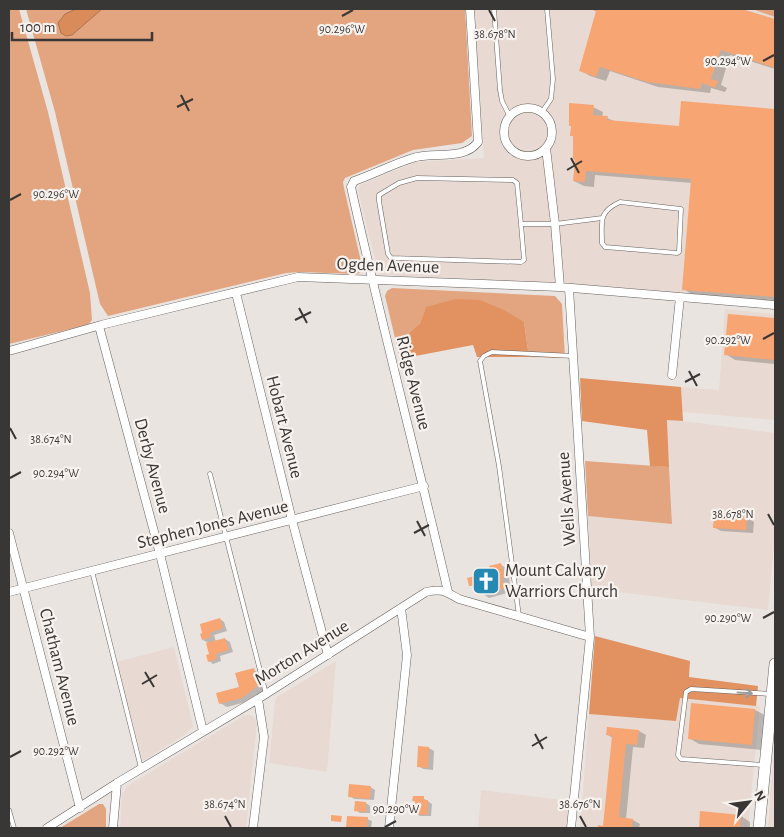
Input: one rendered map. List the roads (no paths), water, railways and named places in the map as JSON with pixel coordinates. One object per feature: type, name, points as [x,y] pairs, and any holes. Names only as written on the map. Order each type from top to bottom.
[{"type":"main road","points":[[758,828],[773,702],[775,664]]},
{"type":"street","name":"Ridge Avenue","points":[[448,592],[351,187],[354,182],[416,157],[466,152],[478,142],[470,9]]},
{"type":"street","points":[[527,108],[542,112],[548,118],[552,133],[546,148],[540,153],[533,155],[518,153],[512,149],[505,135],[505,128],[510,117],[519,110],[527,108]]},
{"type":"street","name":"Wells Avenue","points":[[546,148],[573,356],[590,637],[572,828]]},
{"type":"street","name":"Ogden Avenue","points":[[9,351],[99,326],[298,277],[565,287],[775,304]]},
{"type":"street","name":"Hobart Avenue","points":[[236,293],[292,520],[328,655]]},
{"type":"street","points":[[672,375],[680,297]]},
{"type":"street","name":"Derby Avenue","points":[[99,326],[160,554],[203,731]]},
{"type":"street","name":"Stephen Jones Avenue","points":[[9,592],[424,486]]},
{"type":"street","name":"Chatham Avenue","points":[[9,533],[80,808]]},
{"type":"street","name":"Morton Avenue","points":[[47,828],[258,699],[426,592],[433,590],[448,592],[459,599],[590,637]]},
{"type":"street","points":[[389,828],[407,655],[400,608]]},
{"type":"street","points":[[253,828],[264,738],[258,699]]},
{"type":"street","points":[[113,828],[117,784]]},
{"type":"lane","points":[[494,9],[500,90],[502,101],[510,117]]},
{"type":"lane","points":[[542,112],[551,99],[553,79],[547,9]]},
{"type":"lane","points":[[416,178],[513,180],[517,183],[521,224],[524,260],[521,262],[391,258],[388,254],[379,195],[399,183],[416,178]]},
{"type":"lane","points":[[620,202],[681,209],[679,252],[677,254],[605,247],[602,243],[602,218],[609,207],[620,202]]},
{"type":"lane","points":[[521,224],[555,224],[602,218]]},
{"type":"lane","points":[[519,616],[498,466],[480,361],[484,356],[492,352],[573,356]]},
{"type":"lane","points":[[210,474],[266,694]]},
{"type":"lane","points":[[92,571],[141,769]]},
{"type":"lane","points":[[766,765],[681,758],[678,755],[686,692],[691,689],[717,691],[773,702]]},
{"type":"lane","points":[[9,810],[14,828]]},
{"type":"place","name":"Mount Calvary Warriors Church","points":[[486,581]]}]
